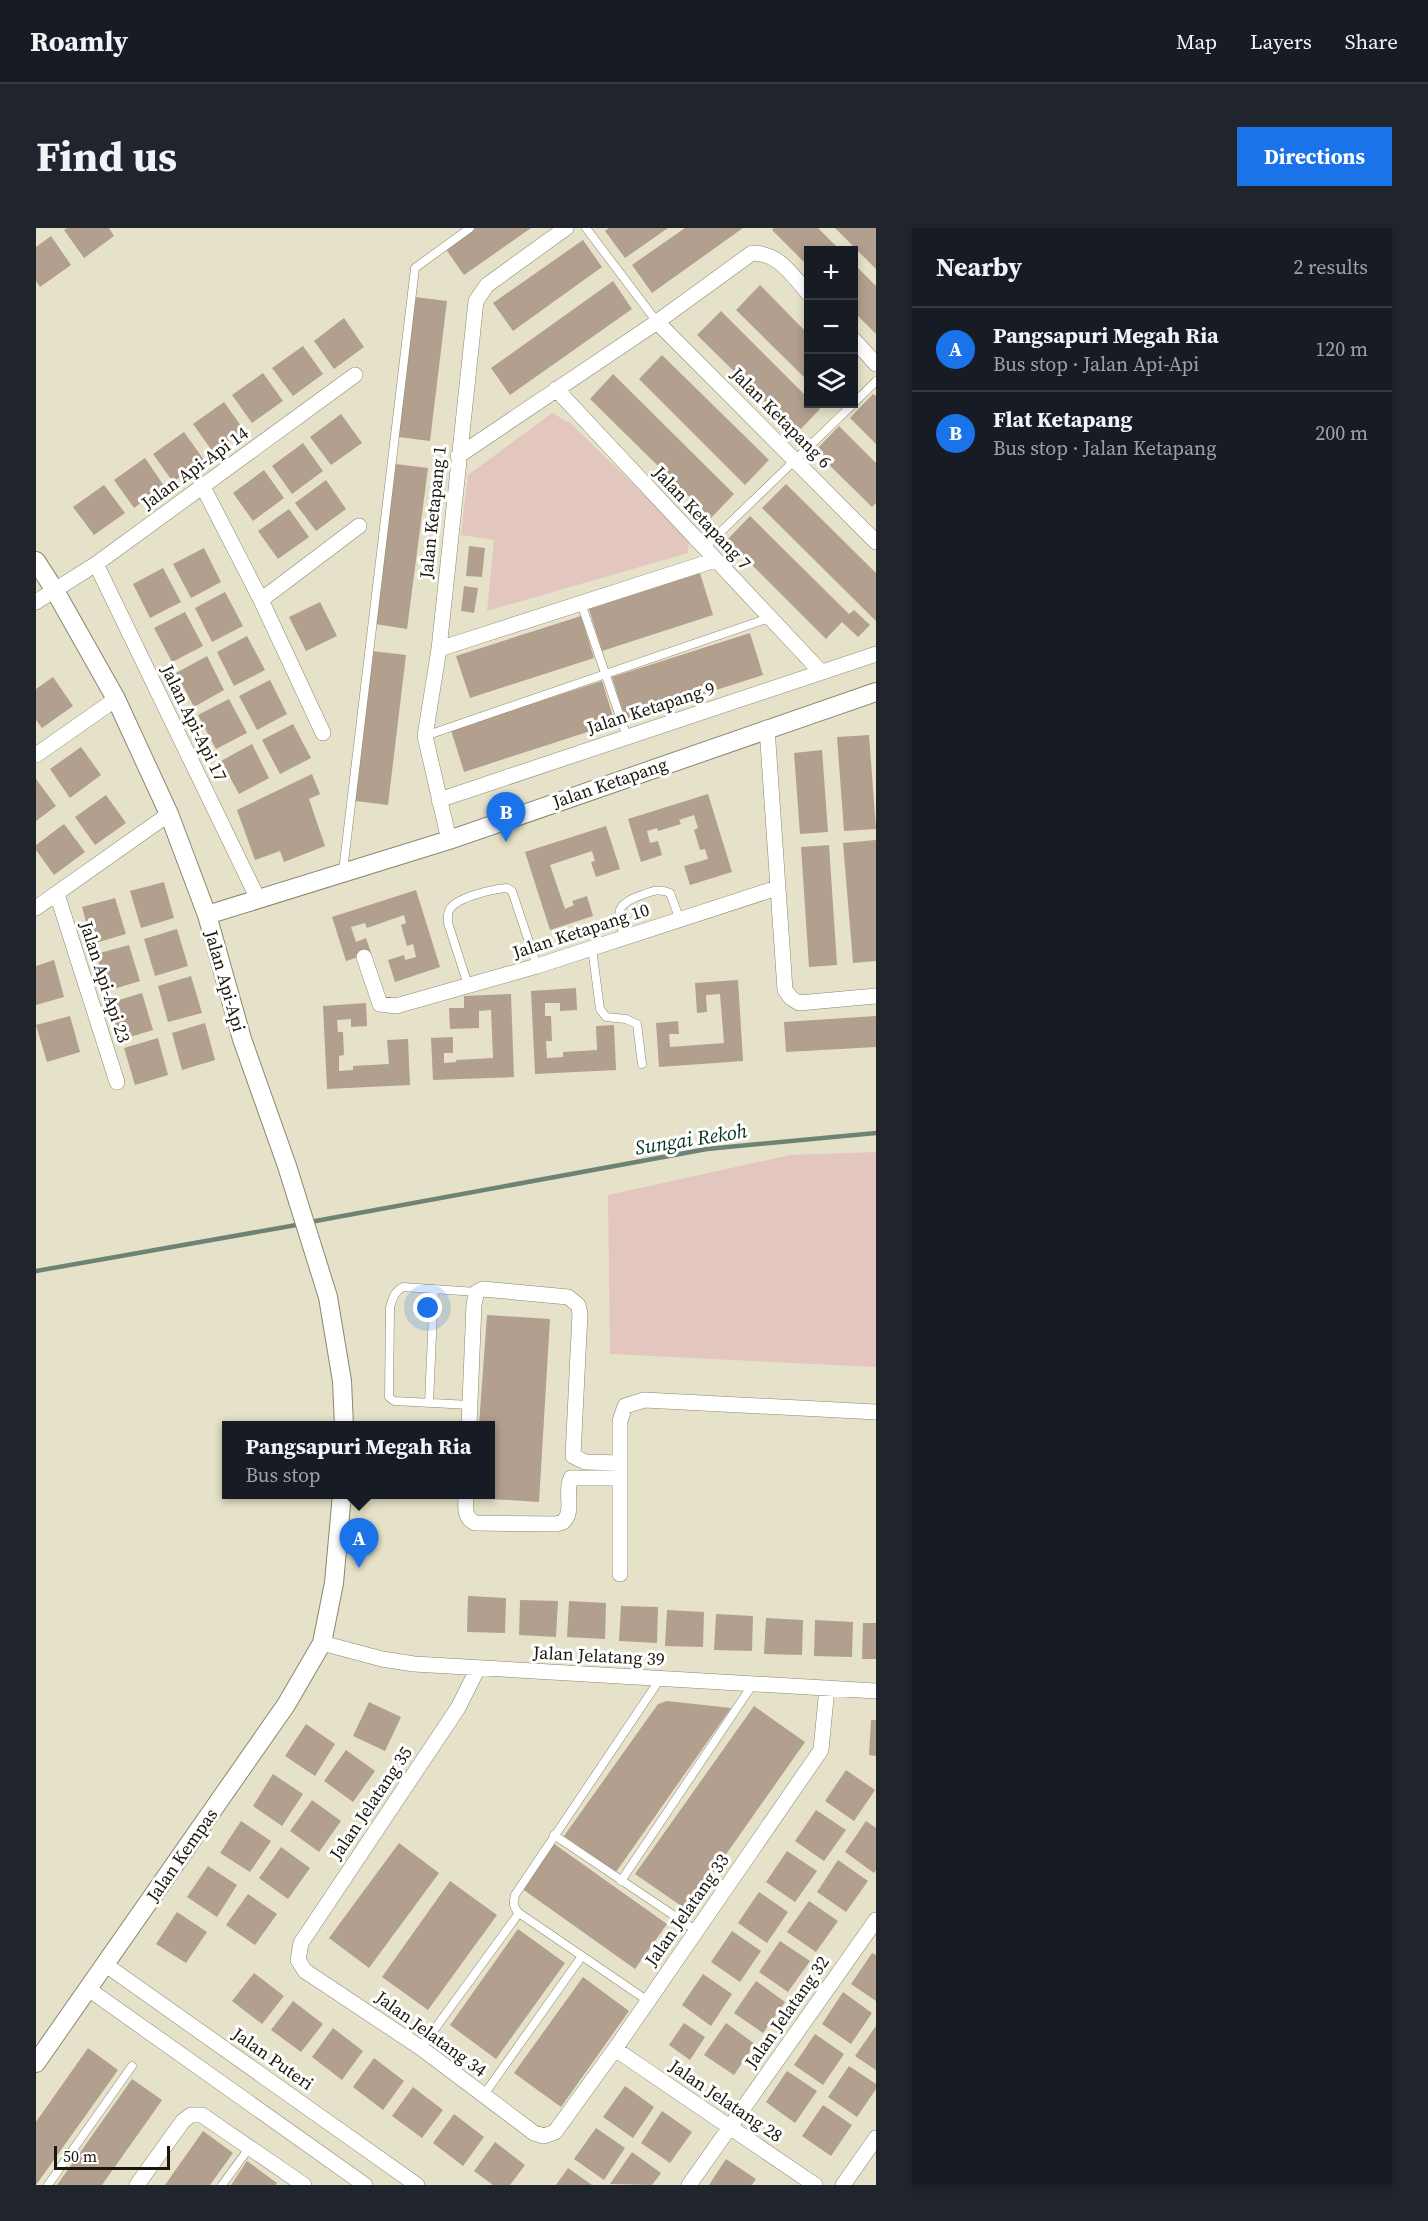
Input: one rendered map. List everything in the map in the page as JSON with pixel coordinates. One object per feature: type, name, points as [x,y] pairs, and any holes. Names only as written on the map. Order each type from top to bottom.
[{"type":"street","name":"Jalan Ketapang 1","points":[[449,840],[425,736],[439,649],[476,301],[487,285],[566,228]]},
{"type":"street","points":[[458,456],[657,322],[752,253],[764,253],[775,257],[804,289]]},
{"type":"street","name":"Jalan Ketapang 6","points":[[657,322],[876,542]]},
{"type":"street","points":[[858,344],[876,364]]},
{"type":"street","name":"Jalan Api-Api 14","points":[[36,602],[96,564],[355,375]]},
{"type":"street","name":"Jalan Ketapang 7","points":[[556,389],[821,672]]},
{"type":"street","points":[[203,487],[261,600],[323,733]]},
{"type":"street","points":[[261,600],[358,526]]},
{"type":"street","points":[[439,649],[581,603],[709,554]]},
{"type":"street","name":"Jalan Api-Api","points":[[36,561],[116,699],[169,814],[207,915],[242,1039],[288,1166],[328,1298],[342,1381],[344,1421]]},
{"type":"street","name":"Jalan Api-Api 17","points":[[96,564],[258,899]]},
{"type":"street","name":"Jalan Ketapang 9","points":[[439,800],[876,654]]},
{"type":"street","name":"Jalan Ketapang","points":[[207,915],[449,840],[876,692]]},
{"type":"street","points":[[36,755],[116,699]]},
{"type":"street","points":[[767,728],[785,990],[790,998],[799,1003],[876,996]]},
{"type":"street","points":[[36,908],[169,814]]},
{"type":"street","name":"Jalan Ketapang 10","points":[[364,957],[380,1004],[396,1006],[537,966],[777,888]]},
{"type":"street","name":"Jalan Api-Api 23","points":[[57,894],[117,1082]]},
{"type":"street","points":[[469,1421],[474,1304],[477,1292],[483,1289],[548,1294],[573,1299],[580,1313],[573,1456],[585,1462],[620,1471]]},
{"type":"street","points":[[620,1574],[620,1421],[625,1406],[644,1400],[876,1412]]},
{"type":"street","points":[[466,1499],[467,1516],[475,1523],[556,1524],[563,1522],[568,1514],[568,1484],[571,1478],[620,1471]]},
{"type":"street","points":[[322,1643],[334,1583],[342,1499]]},
{"type":"street","name":"Jalan Jelatang 39","points":[[322,1643],[382,1659],[478,1668],[876,1691]]},
{"type":"street","name":"Jalan Kempas","points":[[36,2063],[286,1705],[322,1643]]},
{"type":"street","name":"Jalan Jelatang 35","points":[[298,1960],[301,1943],[458,1708],[478,1668]]},
{"type":"street","name":"Jalan Jelatang 33","points":[[544,2136],[555,2132],[615,2049],[821,1750],[827,1688]]},
{"type":"street","name":"Jalan Jelatang 32","points":[[689,2185],[876,1920]]},
{"type":"street","name":"Jalan Jelatang 34","points":[[298,1960],[305,1971],[421,2048],[534,2133],[544,2136]]},
{"type":"street","name":"Jalan Puteri","points":[[106,1965],[417,2185]]},
{"type":"street","points":[[87,1988],[364,2185]]},
{"type":"street","name":"Jalan Jelatang 28","points":[[615,2049],[815,2185]]},
{"type":"street","points":[[137,2185],[183,2121],[191,2115],[202,2115],[304,2185]]},
{"type":"street","points":[[843,2185],[876,2138]]},
{"type":"lane","points":[[343,873],[415,268],[470,228]]},
{"type":"lane","points":[[586,228],[657,322]]},
{"type":"lane","points":[[858,398],[876,381]]},
{"type":"lane","points":[[709,554],[794,460],[848,408]]},
{"type":"lane","points":[[581,603],[627,737]]},
{"type":"lane","points":[[425,736],[769,618]]},
{"type":"lane","points":[[468,985],[448,923],[448,912],[451,906],[460,900],[500,889],[507,888],[512,891],[537,966]]},
{"type":"lane","points":[[625,938],[618,921],[621,906],[627,900],[663,890],[670,893],[680,920]]},
{"type":"lane","points":[[592,948],[600,1009],[606,1017],[626,1019],[637,1024],[642,1064]]},
{"type":"lane","points":[[470,1405],[394,1401],[389,1397],[390,1307],[396,1291],[403,1287],[477,1292]]},
{"type":"lane","points":[[429,1403],[434,1289]]},
{"type":"lane","points":[[648,2001],[519,1913],[513,1903],[515,1895],[554,1835],[660,1678]]},
{"type":"lane","points":[[621,1881],[753,1684]]},
{"type":"lane","points":[[554,1835],[696,1931]]},
{"type":"lane","points":[[421,2048],[519,1913]]},
{"type":"lane","points":[[483,2096],[582,1956]]},
{"type":"lane","points":[[48,2185],[132,2066]]},
{"type":"lane","points":[[222,2185],[250,2147]]},
{"type":"shaded area","points":[[552,413],[570,423],[689,538],[688,553],[487,611],[494,540],[461,535],[468,475]]},
{"type":"shaded area","points":[[876,1152],[876,1367],[610,1354],[608,1195],[790,1155]]},
{"type":"building","points":[[67,228],[109,228],[114,236],[84,258],[64,230]]},
{"type":"building","points":[[474,228],[531,228],[464,275],[445,248]]},
{"type":"building","points":[[609,228],[668,228],[625,258],[605,231]]},
{"type":"building","points":[[685,228],[743,228],[652,293],[632,265]]},
{"type":"building","points":[[774,228],[818,228],[836,246],[804,246],[804,262],[772,230]]},
{"type":"building","points":[[835,228],[876,228],[876,269],[858,251],[858,246],[853,246]]},
{"type":"building","points":[[51,236],[71,265],[40,287],[36,281],[36,247]]},
{"type":"building","points":[[583,240],[602,267],[513,331],[493,303]]},
{"type":"building","points":[[858,268],[876,286],[876,334],[858,316]]},
{"type":"building","points":[[613,281],[632,309],[510,395],[491,368]]},
{"type":"building","points":[[760,285],[804,330],[804,377],[736,310]]},
{"type":"building","points":[[415,297],[447,301],[430,441],[398,437]]},
{"type":"building","points":[[721,311],[804,394],[804,408],[820,409],[797,433],[697,335]]},
{"type":"building","points":[[344,318],[364,347],[334,369],[314,341]]},
{"type":"building","points":[[303,346],[323,374],[293,396],[272,368]]},
{"type":"building","points":[[662,355],[769,460],[745,485],[639,379]]},
{"type":"building","points":[[263,373],[283,401],[252,423],[232,395]]},
{"type":"building","points":[[613,374],[734,494],[711,518],[590,399]]},
{"type":"building","points":[[873,394],[876,396],[876,444],[850,418]]},
{"type":"building","points":[[224,402],[244,430],[213,452],[193,424]]},
{"type":"building","points":[[341,414],[362,443],[331,465],[310,437]]},
{"type":"building","points":[[839,426],[876,463],[876,503],[872,507],[815,451]]},
{"type":"building","points":[[184,432],[204,460],[173,482],[153,454]]},
{"type":"building","points":[[303,443],[323,471],[292,494],[272,466]]},
{"type":"building","points":[[145,458],[164,486],[134,508],[114,480]]},
{"type":"building","points":[[395,464],[428,468],[407,629],[375,624]]},
{"type":"building","points":[[264,470],[284,498],[253,521],[233,493]]},
{"type":"building","points":[[326,480],[346,509],[316,531],[295,503]]},
{"type":"building","points":[[786,484],[876,573],[876,621],[762,508]]},
{"type":"building","points":[[104,485],[125,513],[94,535],[73,507]]},
{"type":"building","points":[[289,509],[309,537],[278,559],[258,531]]},
{"type":"building","points":[[750,516],[849,614],[854,610],[870,625],[858,637],[842,622],[826,639],[727,540]]},
{"type":"building","points":[[469,546],[485,548],[482,577],[466,576]]},
{"type":"building","points":[[204,548],[221,582],[191,598],[173,564]]},
{"type":"building","points":[[163,568],[181,602],[150,618],[133,584]]},
{"type":"building","points":[[700,573],[713,615],[602,651],[589,609]]},
{"type":"building","points":[[464,586],[478,588],[474,613],[461,611]]},
{"type":"building","points":[[225,592],[243,626],[212,642],[195,608]]},
{"type":"building","points":[[320,602],[337,636],[306,651],[289,617]]},
{"type":"building","points":[[185,612],[203,646],[172,662],[154,628]]},
{"type":"building","points":[[581,616],[594,658],[470,698],[456,656]]},
{"type":"building","points":[[750,633],[763,675],[625,719],[612,677]]},
{"type":"building","points":[[247,636],[265,670],[234,686],[217,652]]},
{"type":"building","points":[[372,651],[406,655],[388,805],[355,801]]},
{"type":"building","points":[[207,656],[224,690],[194,707],[176,673]]},
{"type":"building","points":[[53,677],[73,706],[42,728],[36,720],[36,689]]},
{"type":"building","points":[[270,680],[287,714],[257,730],[239,696]]},
{"type":"building","points":[[602,681],[615,723],[464,772],[451,730]]},
{"type":"building","points":[[229,699],[247,733],[216,749],[198,715]]},
{"type":"building","points":[[293,724],[311,758],[280,774],[262,740]]},
{"type":"building","points":[[869,735],[876,829],[844,831],[837,737]]},
{"type":"building","points":[[252,744],[269,778],[239,794],[221,761]]},
{"type":"building","points":[[81,747],[101,775],[70,798],[50,769]]},
{"type":"building","points":[[822,750],[828,832],[800,834],[794,753]]},
{"type":"building","points":[[312,774],[320,794],[309,799],[325,846],[284,862],[280,851],[255,860],[237,810]]},
{"type":"building","points":[[36,779],[56,806],[36,821]]},
{"type":"building","points":[[708,794],[732,872],[690,885],[684,866],[708,859],[705,849],[700,850],[694,830],[698,828],[694,815],[679,820],[681,824],[658,831],[657,828],[647,831],[650,843],[658,841],[662,855],[641,862],[628,819]]},
{"type":"building","points":[[106,795],[126,823],[95,845],[75,817]]},
{"type":"building","points":[[64,824],[85,852],[54,875],[36,850],[36,845]]},
{"type":"building","points":[[606,826],[620,869],[596,877],[591,862],[595,861],[592,851],[550,865],[565,909],[574,905],[572,901],[587,896],[593,916],[550,930],[525,852]]},
{"type":"building","points":[[876,840],[876,961],[853,963],[843,843]]},
{"type":"building","points":[[829,845],[837,965],[809,967],[801,847]]},
{"type":"building","points":[[164,882],[174,918],[141,928],[130,891]]},
{"type":"building","points":[[416,890],[440,967],[395,982],[388,960],[404,955],[405,960],[416,957],[413,944],[407,946],[401,925],[406,923],[404,915],[367,928],[365,923],[351,927],[356,942],[366,938],[371,953],[346,961],[332,917]]},
{"type":"building","points":[[115,898],[126,934],[92,944],[82,907]]},
{"type":"building","points":[[177,929],[188,966],[155,976],[144,939]]},
{"type":"building","points":[[129,945],[140,981],[107,991],[96,954]]},
{"type":"building","points":[[54,960],[64,997],[36,1005],[36,966]]},
{"type":"building","points":[[191,976],[202,1013],[168,1022],[158,986]]},
{"type":"building","points":[[738,980],[743,1061],[659,1067],[656,1023],[678,1021],[679,1034],[669,1034],[670,1047],[724,1043],[720,994],[706,995],[707,1012],[697,1013],[695,983]]},
{"type":"building","points":[[576,988],[577,1010],[560,1011],[560,1003],[545,1003],[545,1016],[551,1016],[552,1041],[546,1041],[547,1058],[563,1057],[563,1052],[597,1050],[596,1026],[614,1025],[616,1070],[535,1074],[531,991]]},
{"type":"building","points":[[142,993],[153,1030],[120,1040],[109,1003]]},
{"type":"building","points":[[511,994],[514,1077],[433,1080],[431,1038],[453,1037],[453,1053],[444,1053],[444,1063],[493,1058],[491,1010],[479,1011],[479,1028],[450,1029],[449,1008],[464,1008],[464,996]]},
{"type":"building","points":[[366,1003],[367,1026],[351,1027],[351,1019],[337,1020],[338,1032],[343,1032],[344,1055],[339,1056],[339,1071],[353,1070],[353,1066],[389,1064],[387,1040],[408,1039],[410,1085],[327,1089],[323,1006]]},
{"type":"building","points":[[70,1016],[80,1052],[47,1062],[36,1025]]},
{"type":"building","points":[[876,1016],[876,1047],[786,1052],[784,1022]]},
{"type":"building","points":[[205,1023],[215,1060],[182,1070],[172,1033]]},
{"type":"building","points":[[158,1038],[168,1075],[135,1085],[124,1048]]},
{"type":"building","points":[[487,1315],[550,1319],[539,1502],[491,1499],[495,1499],[495,1421],[479,1421]]},
{"type":"building","points":[[468,1596],[506,1598],[505,1633],[467,1632]]},
{"type":"building","points":[[520,1600],[558,1601],[556,1637],[519,1635]]},
{"type":"building","points":[[569,1601],[606,1603],[605,1639],[567,1637]]},
{"type":"building","points":[[621,1606],[658,1607],[657,1643],[619,1641]]},
{"type":"building","points":[[667,1610],[704,1612],[703,1647],[665,1646]]},
{"type":"building","points":[[716,1614],[753,1616],[752,1651],[714,1650]]},
{"type":"building","points":[[766,1618],[803,1620],[802,1655],[764,1654]]},
{"type":"building","points":[[815,1620],[853,1622],[852,1657],[814,1656]]},
{"type":"building","points":[[863,1623],[876,1623],[876,1659],[862,1659]]},
{"type":"building","points":[[667,1701],[731,1708],[616,1872],[564,1836],[658,1704]]},
{"type":"building","points":[[369,1702],[401,1717],[385,1751],[353,1736]]},
{"type":"building","points":[[754,1706],[805,1742],[687,1910],[635,1874]]},
{"type":"building","points":[[871,1720],[876,1720],[876,1756],[869,1755]]},
{"type":"building","points":[[306,1724],[335,1744],[315,1776],[285,1756]]},
{"type":"building","points":[[346,1750],[375,1771],[353,1802],[324,1781]]},
{"type":"building","points":[[846,1770],[875,1790],[854,1821],[825,1801]]},
{"type":"building","points":[[273,1774],[303,1794],[282,1826],[253,1806]]},
{"type":"building","points":[[312,1800],[341,1821],[319,1852],[290,1831]]},
{"type":"building","points":[[816,1810],[846,1830],[824,1861],[795,1841]]},
{"type":"building","points":[[241,1821],[271,1841],[250,1872],[220,1853]]},
{"type":"building","points":[[866,1821],[876,1828],[876,1870],[874,1873],[845,1852]]},
{"type":"building","points":[[399,1843],[439,1873],[369,1968],[329,1938]]},
{"type":"building","points":[[553,1843],[667,1924],[635,1969],[521,1888]]},
{"type":"building","points":[[281,1847],[310,1868],[288,1899],[259,1878]]},
{"type":"building","points":[[787,1851],[817,1871],[795,1902],[766,1882]]},
{"type":"building","points":[[838,1860],[868,1881],[846,1912],[817,1892]]},
{"type":"building","points":[[208,1866],[237,1885],[217,1917],[187,1897]]},
{"type":"building","points":[[450,1881],[497,1915],[428,2010],[382,1977]]},
{"type":"building","points":[[759,1892],[788,1912],[767,1943],[738,1923]]},
{"type":"building","points":[[248,1894],[277,1914],[255,1945],[226,1925]]},
{"type":"building","points":[[809,1901],[838,1921],[816,1952],[787,1932]]},
{"type":"building","points":[[177,1912],[207,1932],[186,1963],[156,1944]]},
{"type":"building","points":[[518,1929],[565,1963],[496,2059],[450,2025]]},
{"type":"building","points":[[732,1931],[761,1951],[740,1982],[711,1962]]},
{"type":"building","points":[[780,1941],[810,1961],[788,1992],[759,1972]]},
{"type":"building","points":[[872,1953],[876,1955],[876,2001],[851,1984]]},
{"type":"building","points":[[254,1973],[284,1996],[262,2024],[232,2001]]},
{"type":"building","points":[[703,1974],[732,1994],[711,2026],[682,2005]]},
{"type":"building","points":[[583,1977],[629,2011],[561,2107],[514,2073]]},
{"type":"building","points":[[756,1981],[785,2002],[763,2033],[734,2013]]},
{"type":"building","points":[[843,1992],[872,2013],[851,2044],[822,2024]]},
{"type":"building","points":[[293,2001],[323,2024],[301,2052],[271,2030]]},
{"type":"building","points":[[684,2023],[705,2037],[690,2060],[669,2045]]},
{"type":"building","points":[[726,2023],[755,2044],[734,2075],[704,2055]]},
{"type":"building","points":[[876,2026],[876,2070],[855,2056]]},
{"type":"building","points":[[333,2028],[363,2051],[342,2080],[312,2057]]},
{"type":"building","points":[[815,2034],[844,2054],[823,2085],[794,2065]]},
{"type":"building","points":[[88,2048],[118,2070],[36,2185],[36,2122]]},
{"type":"building","points":[[374,2058],[404,2081],[383,2110],[353,2087]]},
{"type":"building","points":[[849,2066],[876,2084],[876,2089],[857,2117],[828,2097]]},
{"type":"building","points":[[787,2071],[817,2091],[795,2123],[766,2102]]},
{"type":"building","points":[[132,2079],[162,2100],[153,2113],[102,2185],[57,2185]]},
{"type":"building","points":[[625,2086],[654,2107],[633,2138],[603,2117]]},
{"type":"building","points":[[413,2087],[443,2110],[422,2138],[392,2116]]},
{"type":"building","points":[[823,2105],[852,2125],[831,2156],[802,2136]]},
{"type":"building","points":[[662,2111],[692,2132],[670,2163],[641,2143]]},
{"type":"building","points":[[454,2114],[484,2137],[463,2166],[433,2143]]},
{"type":"building","points":[[596,2128],[625,2148],[604,2180],[574,2159]]},
{"type":"building","points":[[203,2131],[233,2153],[210,2185],[165,2185]]},
{"type":"building","points":[[495,2142],[525,2165],[510,2185],[493,2185],[474,2171]]},
{"type":"building","points":[[632,2152],[661,2173],[652,2185],[610,2184]]},
{"type":"building","points":[[726,2159],[756,2179],[752,2185],[709,2185]]},
{"type":"building","points":[[247,2161],[277,2183],[276,2185],[231,2185]]},
{"type":"building","points":[[568,2168],[592,2185],[556,2185]]},
{"type":"waterway","name":"Sungai Rekoh","points":[[310,1222],[707,1149],[876,1133]]},
{"type":"waterway","points":[[36,1271],[302,1224]]},
{"type":"place","name":"Flat Ketapang","points":[[506,842]]},
{"type":"place","name":"Pangsapuri Megah Ria","points":[[359,1568]]}]
